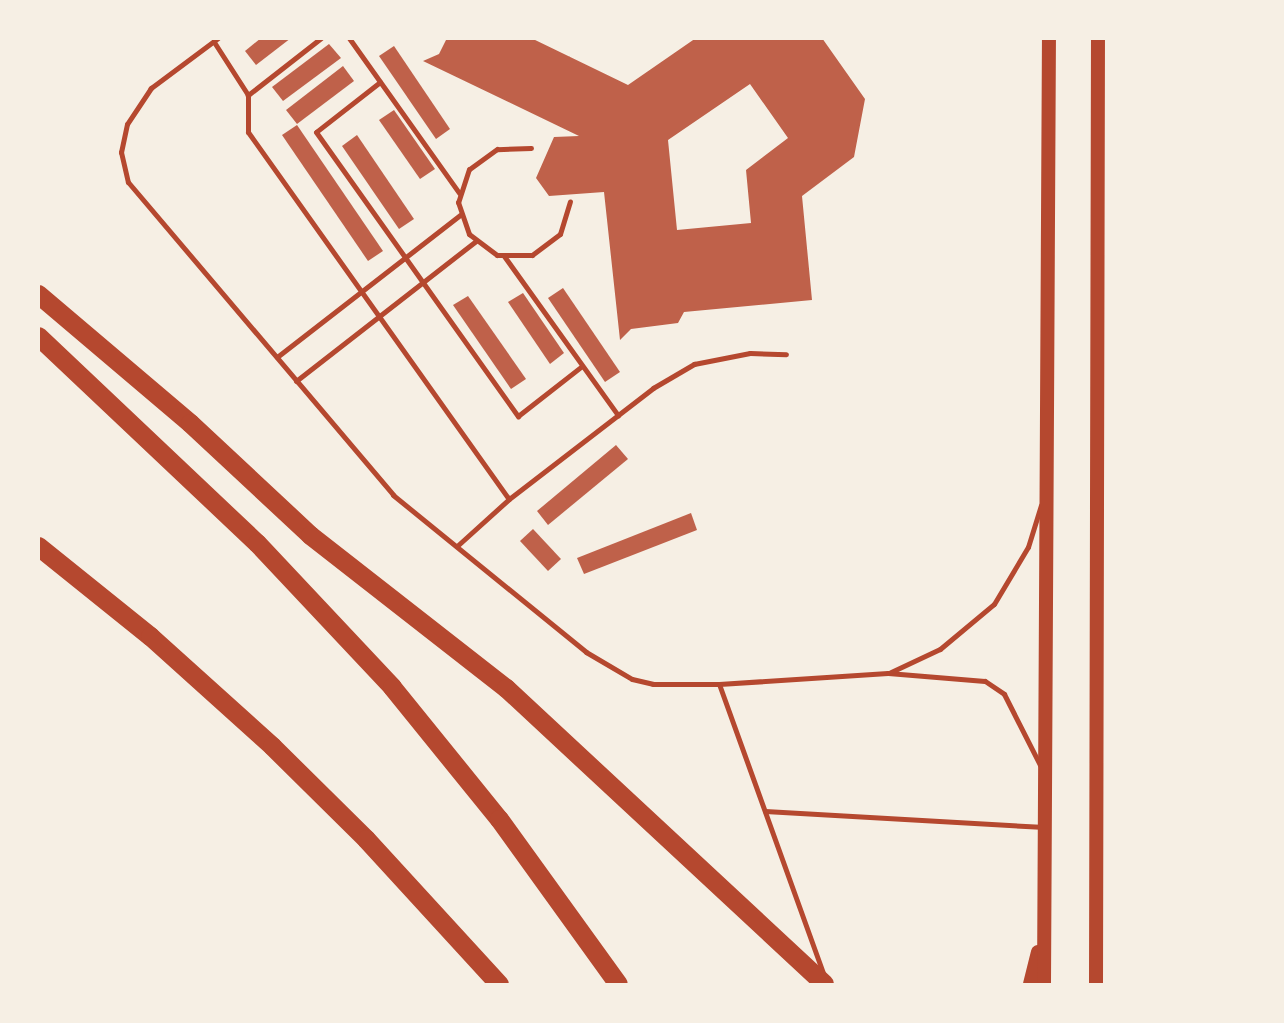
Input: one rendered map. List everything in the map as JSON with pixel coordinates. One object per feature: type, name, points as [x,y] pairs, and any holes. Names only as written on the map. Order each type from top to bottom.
[{"type":"highway","points":[[38,294],[190,423],[310,535],[506,688],[826,985]]},
{"type":"highway","points":[[38,336],[257,544],[392,687],[499,820],[618,985]]},
{"type":"highway","points":[[38,546],[150,636],[272,746],[474,954],[497,985]]},
{"type":"highway","points":[[38,557],[150,636]]},
{"type":"main road","points":[[1044,985],[1049,38]]},
{"type":"main road","points":[[1096,985],[1098,38]]},
{"type":"main road","points":[[1030,985],[1044,931]]},
{"type":"lane","points":[[248,95],[321,38]]},
{"type":"lane","points":[[349,38],[460,194]]},
{"type":"lane","points":[[509,499],[248,132],[248,95],[216,40],[151,88],[127,124],[121,152],[128,182],[393,495],[610,669],[653,684],[719,684],[888,673],[985,681],[1004,694],[1023,724],[1046,780]]},
{"type":"lane","points":[[380,82],[316,132],[405,258],[518,416],[582,366]]},
{"type":"lane","points":[[531,148],[514,146],[481,156],[469,169],[460,194],[460,215],[476,241],[504,256],[618,415]]},
{"type":"lane","points":[[504,256],[532,255],[548,246],[560,234],[570,201]]},
{"type":"lane","points":[[276,357],[460,215]]},
{"type":"lane","points":[[296,381],[377,313],[476,241]]},
{"type":"lane","points":[[457,546],[509,499],[618,415],[694,364],[750,353],[786,354]]},
{"type":"lane","points":[[888,673],[940,649],[994,604],[1028,547],[1048,483]]},
{"type":"lane","points":[[719,684],[826,985]]},
{"type":"lane","points":[[765,811],[1046,827]]},
{"type":"building","points":[[261,38],[291,38],[256,65],[245,51]]},
{"type":"building","points":[[447,38],[531,38],[628,85],[696,38],[822,38],[865,99],[854,157],[802,196],[812,300],[684,312],[678,323],[631,329],[620,340],[604,192],[549,196],[536,178],[554,137],[579,136],[423,61],[439,54]],"holes":[[[750,84],[788,138],[746,170],[751,223],[677,230],[668,140]]]},
{"type":"building","points":[[329,44],[341,58],[283,101],[272,87]]},
{"type":"building","points":[[394,46],[450,129],[436,139],[379,56]]},
{"type":"building","points":[[343,66],[354,81],[297,124],[286,110]]},
{"type":"building","points":[[394,110],[435,169],[420,179],[379,120]]},
{"type":"building","points":[[297,125],[383,251],[368,261],[282,135]]},
{"type":"building","points":[[357,135],[414,219],[399,229],[342,146]]},
{"type":"building","points":[[563,288],[620,372],[605,382],[548,298]]},
{"type":"building","points":[[523,293],[564,353],[550,364],[508,302]]},
{"type":"building","points":[[468,296],[526,379],[511,389],[453,305]]},
{"type":"building","points":[[616,445],[628,459],[548,525],[537,511]]},
{"type":"building","points":[[691,513],[697,530],[584,574],[577,558]]},
{"type":"building","points":[[533,529],[561,559],[548,571],[520,541]]}]
